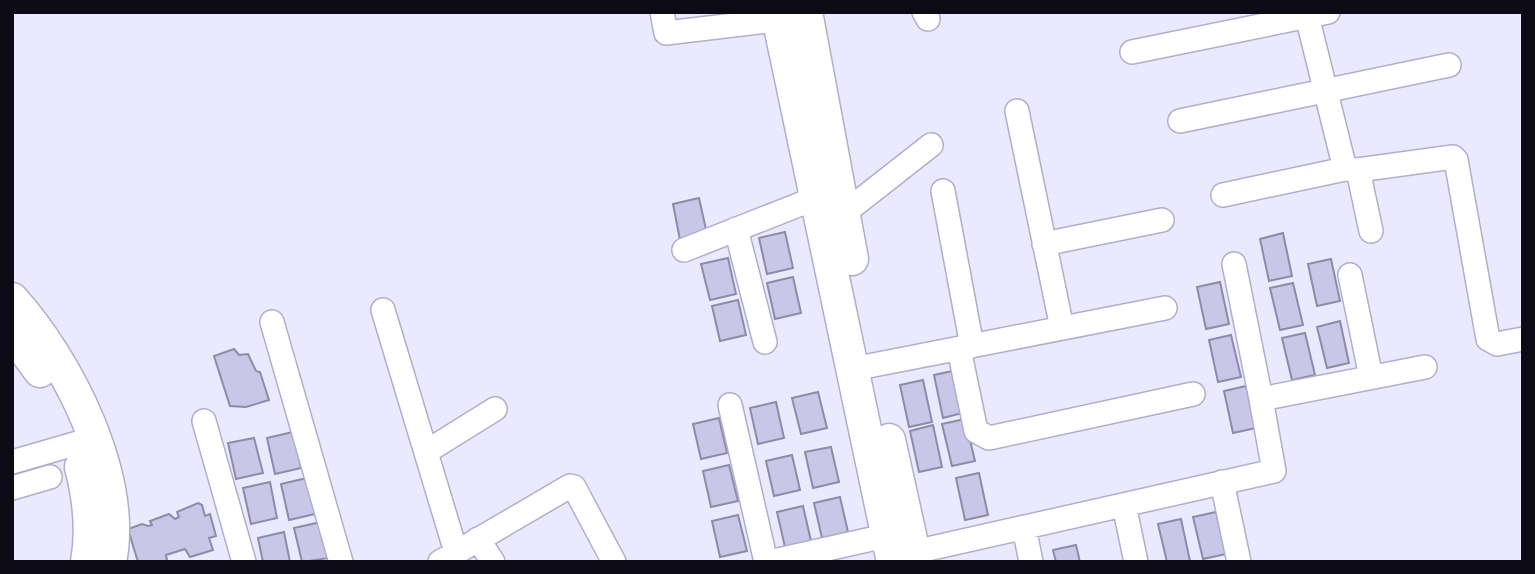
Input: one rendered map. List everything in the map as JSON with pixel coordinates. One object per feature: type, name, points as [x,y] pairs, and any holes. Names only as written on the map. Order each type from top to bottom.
[{"type":"street","points":[[662,12],[666,33],[792,15],[829,206],[902,550]]},
{"type":"street","points":[[1132,52],[1232,21],[1313,14],[1326,91],[1371,231]]},
{"type":"street","points":[[1180,121],[1450,65]]},
{"type":"street","points":[[1017,111],[1062,328]]},
{"type":"street","points":[[684,250],[736,229],[829,206],[931,145]]},
{"type":"street","points":[[1223,195],[1351,169],[1453,157],[1456,160],[1488,339],[1497,344],[1523,339]]},
{"type":"street","points":[[943,191],[976,432],[989,438],[1193,394]]},
{"type":"street","points":[[1044,244],[1162,220]]},
{"type":"street","points":[[736,229],[765,342]]},
{"type":"street","points":[[730,405],[768,562],[902,550],[1024,527],[1274,471],[1234,264]]},
{"type":"street","points":[[1350,275],[1371,377]]},
{"type":"street","points":[[12,299],[29,317],[74,390],[85,441],[90,543],[87,562]]},
{"type":"street","points":[[863,367],[1165,307]]},
{"type":"street","points":[[383,310],[426,452],[448,557],[570,486],[574,488],[614,562]]},
{"type":"street","points":[[272,322],[341,562]]},
{"type":"street","points":[[12,333],[32,357],[85,441],[113,517],[114,543],[110,562]]},
{"type":"street","points":[[1261,399],[1426,367]]},
{"type":"street","points":[[426,452],[495,409]]},
{"type":"street","points":[[204,421],[244,562]]},
{"type":"street","points":[[12,462],[85,441]]},
{"type":"street","points":[[12,488],[50,477]]},
{"type":"street","points":[[1222,482],[1240,562]]},
{"type":"street","points":[[1124,505],[1136,562]]},
{"type":"street","points":[[1024,527],[1031,562]]},
{"type":"street","points":[[478,539],[493,562]]},
{"type":"building","points":[[699,198],[707,234],[680,240],[673,204]]},
{"type":"building","points":[[785,232],[793,268],[767,274],[759,238]]},
{"type":"building","points":[[1283,233],[1292,276],[1269,281],[1260,239]]},
{"type":"building","points":[[728,258],[736,294],[710,300],[701,264]]},
{"type":"building","points":[[1331,259],[1340,301],[1317,306],[1308,264]]},
{"type":"building","points":[[793,277],[801,313],[775,319],[767,283]]},
{"type":"building","points":[[1220,282],[1229,324],[1206,329],[1197,287]]},
{"type":"building","points":[[1293,283],[1303,325],[1280,330],[1270,288]]},
{"type":"building","points":[[738,300],[746,335],[720,341],[712,306]]},
{"type":"building","points":[[1340,321],[1349,363],[1327,368],[1317,327]]},
{"type":"building","points":[[1305,333],[1315,375],[1292,380],[1282,338]]},
{"type":"building","points":[[1231,335],[1241,377],[1218,382],[1209,340]]},
{"type":"building","points":[[234,349],[239,355],[248,354],[256,371],[260,372],[269,400],[246,407],[230,406],[214,356]]},
{"type":"building","points":[[957,370],[966,412],[943,418],[934,375]]},
{"type":"building","points":[[923,380],[932,422],[909,427],[900,385]]},
{"type":"building","points":[[1246,386],[1256,428],[1233,433],[1224,391]]},
{"type":"building","points":[[818,392],[827,428],[801,434],[792,398]]},
{"type":"building","points":[[776,402],[784,438],[758,444],[750,408]]},
{"type":"building","points":[[719,418],[727,453],[701,459],[693,424]]},
{"type":"building","points":[[965,419],[975,461],[952,466],[942,424]]},
{"type":"building","points":[[933,425],[942,467],[919,472],[910,431]]},
{"type":"building","points":[[293,432],[301,468],[275,474],[267,438]]},
{"type":"building","points":[[254,438],[263,473],[236,479],[228,443]]},
{"type":"building","points":[[831,447],[839,482],[813,488],[805,452]]},
{"type":"building","points":[[792,455],[800,490],[774,496],[766,461]]},
{"type":"building","points":[[729,465],[738,501],[711,507],[703,471]]},
{"type":"building","points":[[979,473],[988,515],[965,520],[956,478]]},
{"type":"building","points":[[307,478],[315,514],[289,520],[281,484]]},
{"type":"building","points":[[270,482],[277,518],[251,524],[243,488]]},
{"type":"building","points":[[840,497],[848,532],[822,538],[814,503]]},
{"type":"building","points":[[198,503],[202,505],[205,516],[210,514],[216,536],[209,538],[213,550],[190,557],[185,549],[166,555],[167,560],[162,562],[138,562],[128,529],[142,524],[152,525],[150,521],[169,514],[175,519],[179,517],[177,512]]},
{"type":"building","points":[[803,506],[811,541],[785,547],[777,512]]},
{"type":"building","points":[[1216,512],[1226,554],[1203,559],[1193,517]]},
{"type":"building","points":[[738,515],[747,551],[720,557],[712,521]]},
{"type":"building","points":[[1181,519],[1190,561],[1167,562],[1158,524]]},
{"type":"building","points":[[321,522],[329,558],[302,562],[294,528]]},
{"type":"building","points":[[284,532],[290,562],[263,562],[258,538]]},
{"type":"building","points":[[1076,545],[1080,562],[1056,562],[1053,550]]}]
